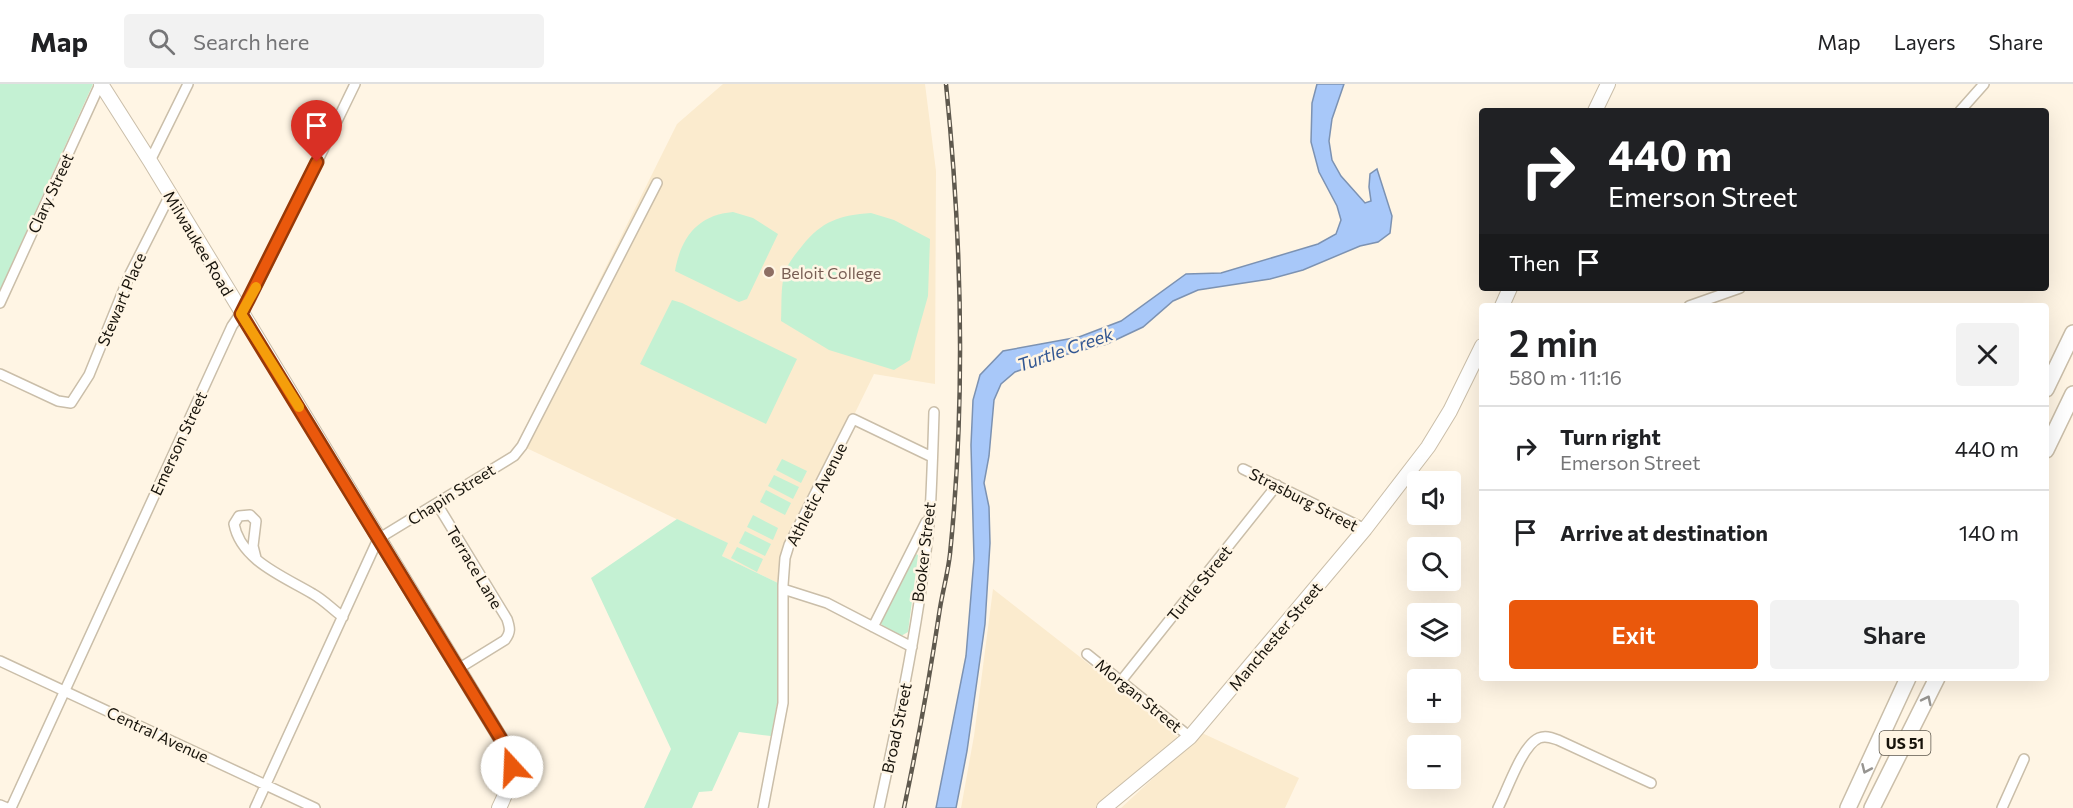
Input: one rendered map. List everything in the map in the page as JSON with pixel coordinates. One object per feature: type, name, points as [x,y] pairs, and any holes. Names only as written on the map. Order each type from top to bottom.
[{"type":"main road","points":[[2049,383],[2073,333]]},
{"type":"main road","points":[[2049,444],[2073,394]]},
{"type":"main road","name":"US 51","points":[[1848,808],[1907,681]]},
{"type":"main road","name":"US 51","points":[[1872,808],[1936,681]]},
{"type":"street","name":"Milwaukee Road","points":[[100,84],[150,161],[504,744],[510,756],[511,775],[499,808]]},
{"type":"street","name":"Clary Street","points":[[0,303],[100,84]]},
{"type":"street","points":[[150,161],[188,84]]},
{"type":"street","name":"Emerson Street","points":[[9,808],[232,326],[255,290],[355,84]]},
{"type":"street","points":[[1596,108],[1608,84]]},
{"type":"street","points":[[1963,108],[1984,84]]},
{"type":"street","name":"Chapin Street","points":[[378,539],[514,456],[522,446],[657,183]]},
{"type":"street","name":"Stewart Place","points":[[0,375],[58,401],[71,403],[89,375],[130,274],[170,195]]},
{"type":"street","points":[[1698,303],[1732,291]]},
{"type":"street","name":"Manchester Street","points":[[1104,808],[1190,737],[1365,530],[1428,447],[1476,369]]},
{"type":"street","points":[[932,457],[934,412]]},
{"type":"street","name":"Athletic Avenue","points":[[763,808],[783,703],[783,589],[785,558],[789,545],[853,419],[932,457]]},
{"type":"street","name":"Booker Street","points":[[912,647],[930,514],[932,457]]},
{"type":"street","name":"Strasburg Street","points":[[1243,468],[1365,530]]},
{"type":"street","name":"Turtle Street","points":[[1121,681],[1277,485]]},
{"type":"street","name":"Terrace Lane","points":[[437,504],[507,619],[510,631],[505,640],[458,669]]},
{"type":"street","points":[[873,627],[930,514]]},
{"type":"street","points":[[255,808],[378,539]]},
{"type":"street","points":[[256,558],[261,565],[315,595],[343,617]]},
{"type":"street","points":[[783,589],[827,603],[912,647]]},
{"type":"street","name":"Broad Street","points":[[879,808],[912,647]]},
{"type":"street","name":"Morgan Street","points":[[1087,654],[1190,737]]},
{"type":"street","name":"Central Avenue","points":[[0,661],[315,808]]},
{"type":"street","points":[[1498,808],[1526,750],[1539,738],[1545,736],[1651,783]]},
{"type":"street","points":[[2002,808],[2024,759]]},
{"type":"street","points":[[0,805],[9,808]]},
{"type":"shaded area","name":"Beloit College","points":[[723,84],[925,84],[936,171],[935,384],[874,374],[854,415],[850,414],[784,544],[780,556],[778,583],[722,556],[727,543],[518,444],[677,124]]},
{"type":"shaded area","points":[[993,589],[1177,736],[1170,750],[1097,808],[961,808],[974,736]]},
{"type":"shaded area","points":[[1202,733],[1299,778],[1285,808],[1121,808]]},
{"type":"green space","points":[[0,84],[93,84],[0,290]]},
{"type":"green space","points":[[733,212],[753,218],[778,234],[747,299],[739,302],[675,271],[682,248],[693,230],[710,218]]},
{"type":"green space","points":[[871,213],[894,220],[930,239],[928,296],[910,360],[894,370],[829,350],[781,321],[782,288],[786,269],[809,237],[832,221],[850,215]]},
{"type":"green space","points":[[672,300],[797,359],[766,424],[640,364]]},
{"type":"green space","points":[[782,459],[807,471],[801,483],[776,470]]},
{"type":"green space","points":[[774,475],[799,487],[793,499],[768,486]]},
{"type":"green space","points":[[766,490],[791,503],[785,515],[760,502]]},
{"type":"green space","points":[[753,515],[778,528],[773,540],[747,527]]},
{"type":"green space","points":[[677,519],[728,543],[722,556],[778,583],[778,698],[771,736],[739,732],[712,791],[699,792],[692,808],[644,808],[671,749],[591,578]]},
{"type":"green space","points":[[745,531],[771,544],[765,556],[739,543]]},
{"type":"green space","points":[[737,547],[763,559],[757,572],[731,558]]},
{"type":"green space","points":[[916,554],[918,555],[908,632],[901,636],[881,623]]},
{"type":"water","name":"Turtle Creek","points":[[1317,84],[1344,84],[1332,119],[1329,141],[1332,160],[1341,176],[1365,203],[1371,201],[1370,174],[1377,169],[1392,216],[1390,233],[1378,242],[1360,246],[1303,270],[1270,279],[1198,290],[1173,301],[1143,327],[1107,344],[1060,356],[1015,372],[1001,384],[994,400],[984,483],[989,507],[990,543],[985,624],[967,751],[956,808],[936,808],[966,656],[974,559],[971,445],[973,400],[980,375],[1003,351],[1079,337],[1121,321],[1186,274],[1221,273],[1318,244],[1336,234],[1341,220],[1337,206],[1319,172],[1311,142],[1312,103]]},
{"type":"railway","points":[[904,808],[949,561],[955,495],[960,378],[959,260],[946,84]]},
{"type":"slow traffic","points":[[256,287],[241,314],[299,407]]},
{"type":"place","name":"Beloit College","points":[[769,272]]},
{"type":"route","points":[[317,162],[241,314],[504,744],[512,767]]}]
